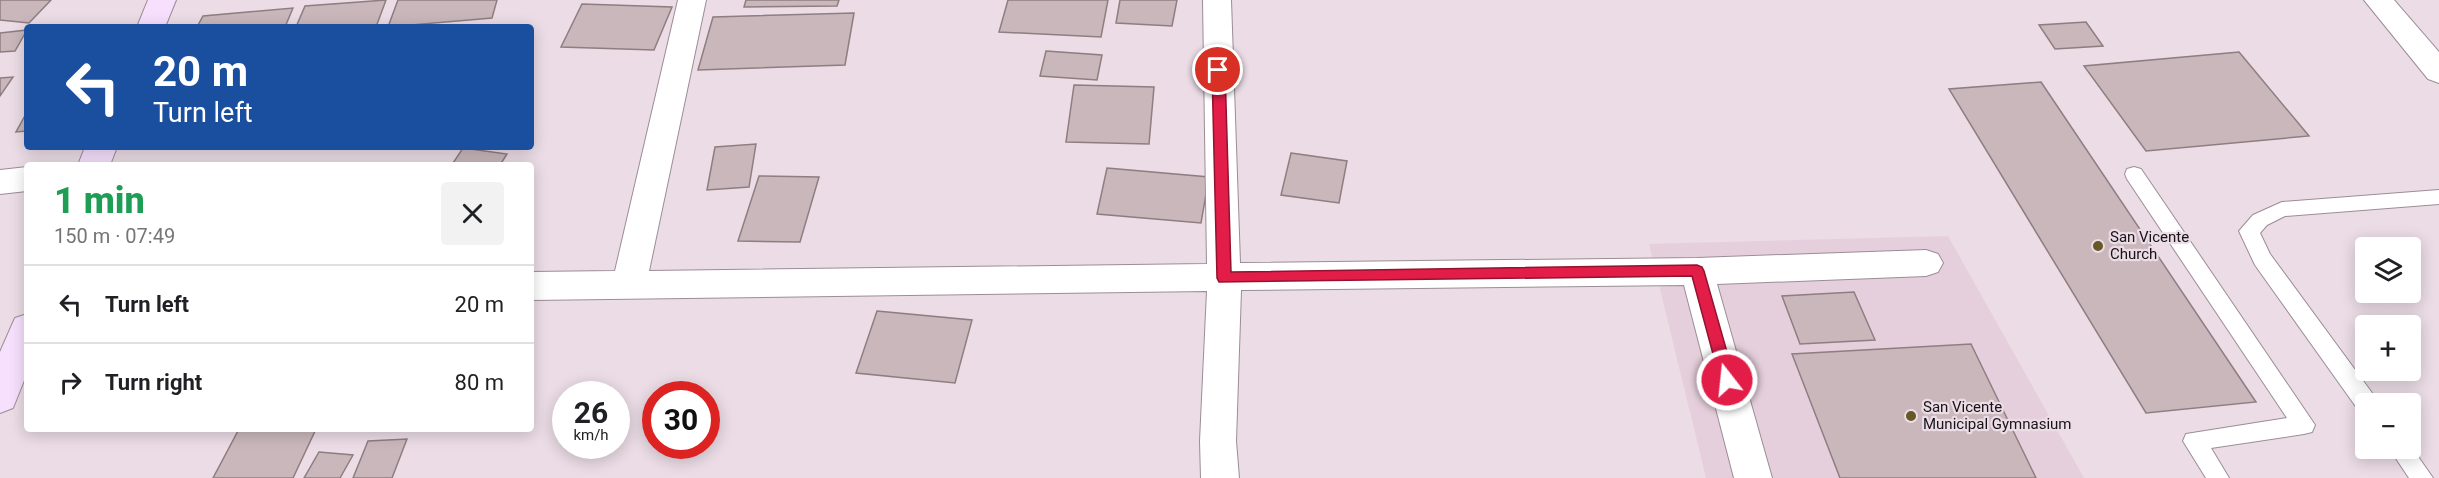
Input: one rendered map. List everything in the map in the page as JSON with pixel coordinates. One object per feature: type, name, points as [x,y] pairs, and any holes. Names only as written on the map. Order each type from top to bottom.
[{"type":"main road","points":[[152,24],[162,0]]},
{"type":"main road","points":[[0,397],[24,336]]},
{"type":"street","points":[[629,284],[692,0]]},
{"type":"street","points":[[1217,0],[1224,278],[1218,441],[1220,478]]},
{"type":"street","points":[[2378,0],[2439,72]]},
{"type":"street","points":[[0,182],[24,179]]},
{"type":"street","points":[[534,286],[1697,271],[1926,263]]},
{"type":"street","points":[[1697,271],[1753,478]]},
{"type":"lane","points":[[2134,174],[2304,425],[2194,441],[2218,478]]},
{"type":"lane","points":[[2359,393],[2262,259],[2249,231],[2260,220],[2282,209],[2439,197]]},
{"type":"lane","points":[[2408,459],[2422,478]]},
{"type":"shaded area","points":[[1948,236],[2084,478],[1706,478],[1649,244]]},
{"type":"building","points":[[0,0],[51,0],[29,23],[0,20]]},
{"type":"building","points":[[386,0],[377,24],[297,24],[305,6]]},
{"type":"building","points":[[398,0],[497,0],[492,18],[423,24],[389,24]]},
{"type":"building","points":[[746,0],[839,0],[837,6],[744,7]]},
{"type":"building","points":[[1008,0],[1108,0],[1101,37],[999,32]]},
{"type":"building","points":[[1120,0],[1177,0],[1172,26],[1116,23]]},
{"type":"building","points":[[582,4],[672,7],[654,50],[561,47]]},
{"type":"building","points":[[293,8],[286,24],[199,24],[203,16]]},
{"type":"building","points":[[854,13],[845,65],[698,70],[713,17]]},
{"type":"building","points":[[2086,22],[2103,46],[2055,49],[2039,25]]},
{"type":"building","points":[[24,30],[24,35],[15,51],[0,52],[0,33]]},
{"type":"building","points":[[1046,51],[1102,55],[1097,80],[1040,76]]},
{"type":"building","points":[[2239,52],[2309,136],[2146,151],[2084,66]]},
{"type":"building","points":[[13,77],[0,96],[0,78]]},
{"type":"building","name":"San Vicente Church","points":[[2041,82],[2256,402],[2146,413],[1949,89]]},
{"type":"building","points":[[1074,85],[1154,87],[1149,144],[1066,142]]},
{"type":"building","points":[[24,117],[24,131],[16,132]]},
{"type":"building","points":[[756,144],[749,187],[707,190],[715,147]]},
{"type":"building","points":[[462,150],[507,154],[502,162],[454,162]]},
{"type":"building","points":[[1291,153],[1347,161],[1339,203],[1281,195]]},
{"type":"building","points":[[1107,168],[1209,177],[1201,223],[1097,214]]},
{"type":"building","points":[[759,176],[819,177],[800,242],[738,241]]},
{"type":"building","points":[[1854,292],[1875,340],[1800,344],[1782,296]]},
{"type":"building","points":[[877,311],[972,320],[955,383],[856,373]]},
{"type":"building","name":"San Vicente Municipal Gymnasium","points":[[1971,344],[2036,478],[1840,478],[1792,354]]},
{"type":"building","points":[[237,432],[315,432],[293,478],[213,478]]},
{"type":"building","points":[[407,439],[392,478],[353,478],[368,441]]},
{"type":"building","points":[[319,452],[353,455],[340,478],[304,478]]},
{"type":"place","name":"San Vicente Church","points":[[2098,246]]},
{"type":"place","name":"San Vicente Municipal Gymnasium","points":[[1911,416]]},
{"type":"route","points":[[1218,70],[1224,278],[1697,271],[1727,380]]}]
